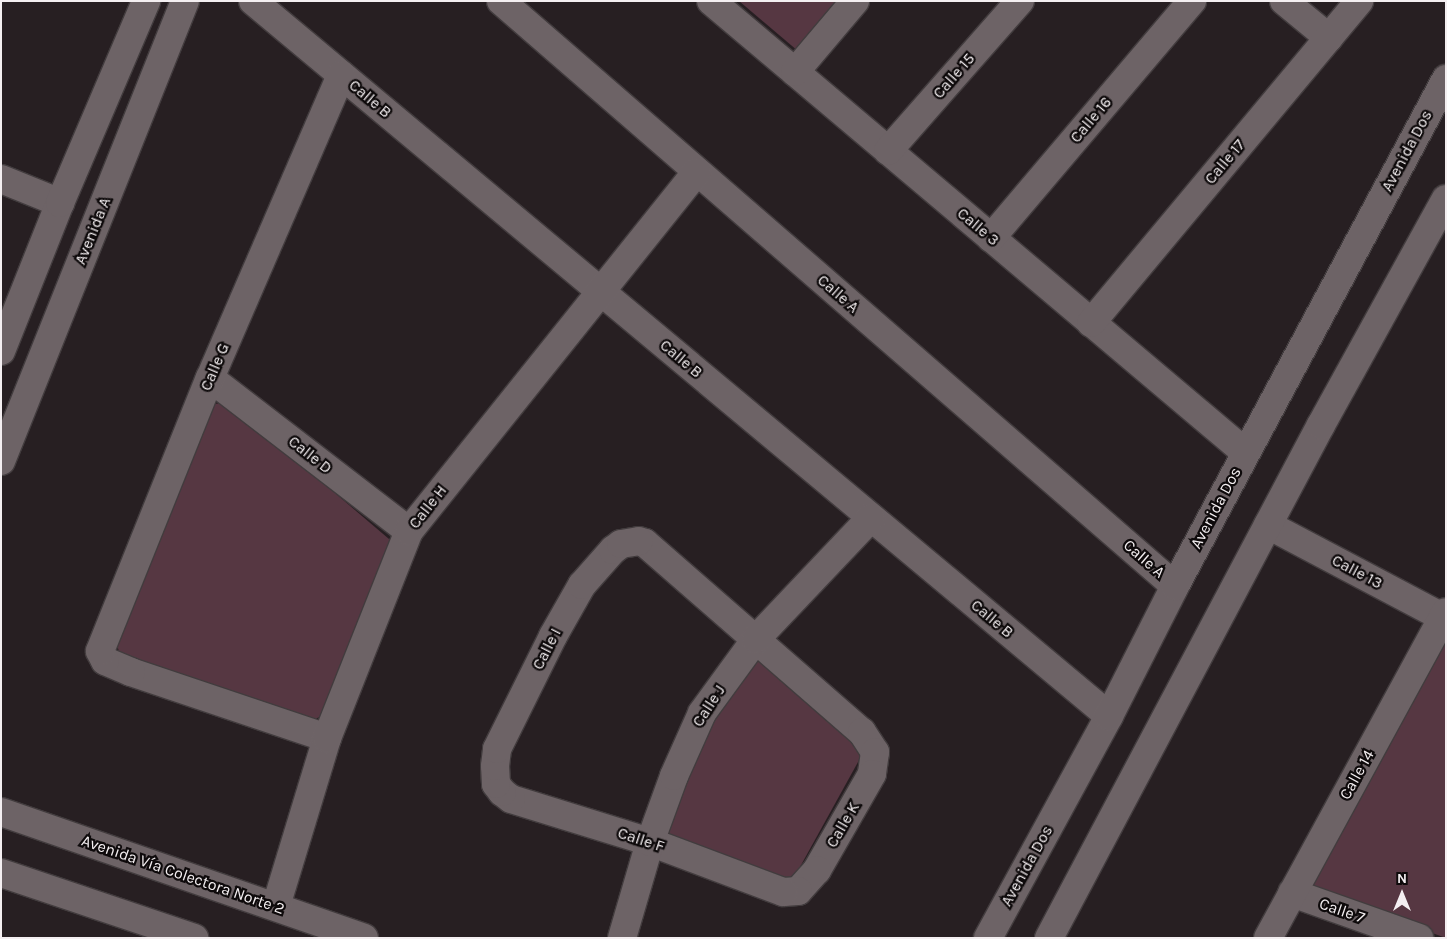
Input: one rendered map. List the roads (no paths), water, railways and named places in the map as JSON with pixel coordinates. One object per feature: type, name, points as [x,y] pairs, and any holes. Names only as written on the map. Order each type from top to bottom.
[{"type":"street","points":[[1,351],[60,203],[146,1]]},
{"type":"street","name":"Avenida A","points":[[1,461],[185,1]]},
{"type":"street","name":"Calle B","points":[[253,1],[1109,716]]},
{"type":"street","name":"Calle A","points":[[501,1],[1175,586]]},
{"type":"street","name":"Calle 3","points":[[710,1],[1246,453]]},
{"type":"street","points":[[795,72],[855,1]]},
{"type":"street","name":"Calle 15","points":[[888,151],[1020,1]]},
{"type":"street","name":"Calle 16","points":[[991,238],[1192,1]]},
{"type":"street","points":[[1284,1],[1328,38]]},
{"type":"street","name":"Calle 17","points":[[1092,323],[1359,1]]},
{"type":"street","name":"Calle G","points":[[327,738],[131,672],[106,662],[100,651],[210,378],[341,75]]},
{"type":"street","name":"Avenida Dos","points":[[988,938],[1109,716],[1175,586],[1446,79]]},
{"type":"street","name":"Calle H","points":[[276,906],[327,738],[409,531],[697,172]]},
{"type":"street","points":[[1,179],[60,203]]},
{"type":"street","points":[[1049,938],[1268,525],[1446,199]]},
{"type":"street","name":"Calle D","points":[[210,378],[409,531]]},
{"type":"street","name":"Calle J","points":[[622,938],[650,842],[674,776],[702,713],[756,639],[871,518]]},
{"type":"street","name":"Calle 13","points":[[1268,525],[1445,616]]},
{"type":"street","name":"Calle I","points":[[495,776],[497,749],[553,636],[582,585],[612,550],[629,542],[645,543],[756,639]]},
{"type":"street","name":"Calle 14","points":[[1268,938],[1445,616]]},
{"type":"street","name":"Calle K","points":[[756,639],[862,732],[875,752],[872,774],[817,870],[798,891]]},
{"type":"street","name":"Calle F","points":[[495,776],[499,788],[511,799],[650,842],[783,892],[798,891]]},
{"type":"street","name":"Avenida Vía Colectora Norte 2","points":[[1,812],[364,938]]},
{"type":"street","points":[[1,873],[194,938]]},
{"type":"street","name":"Calle 7","points":[[1292,894],[1419,938]]}]
